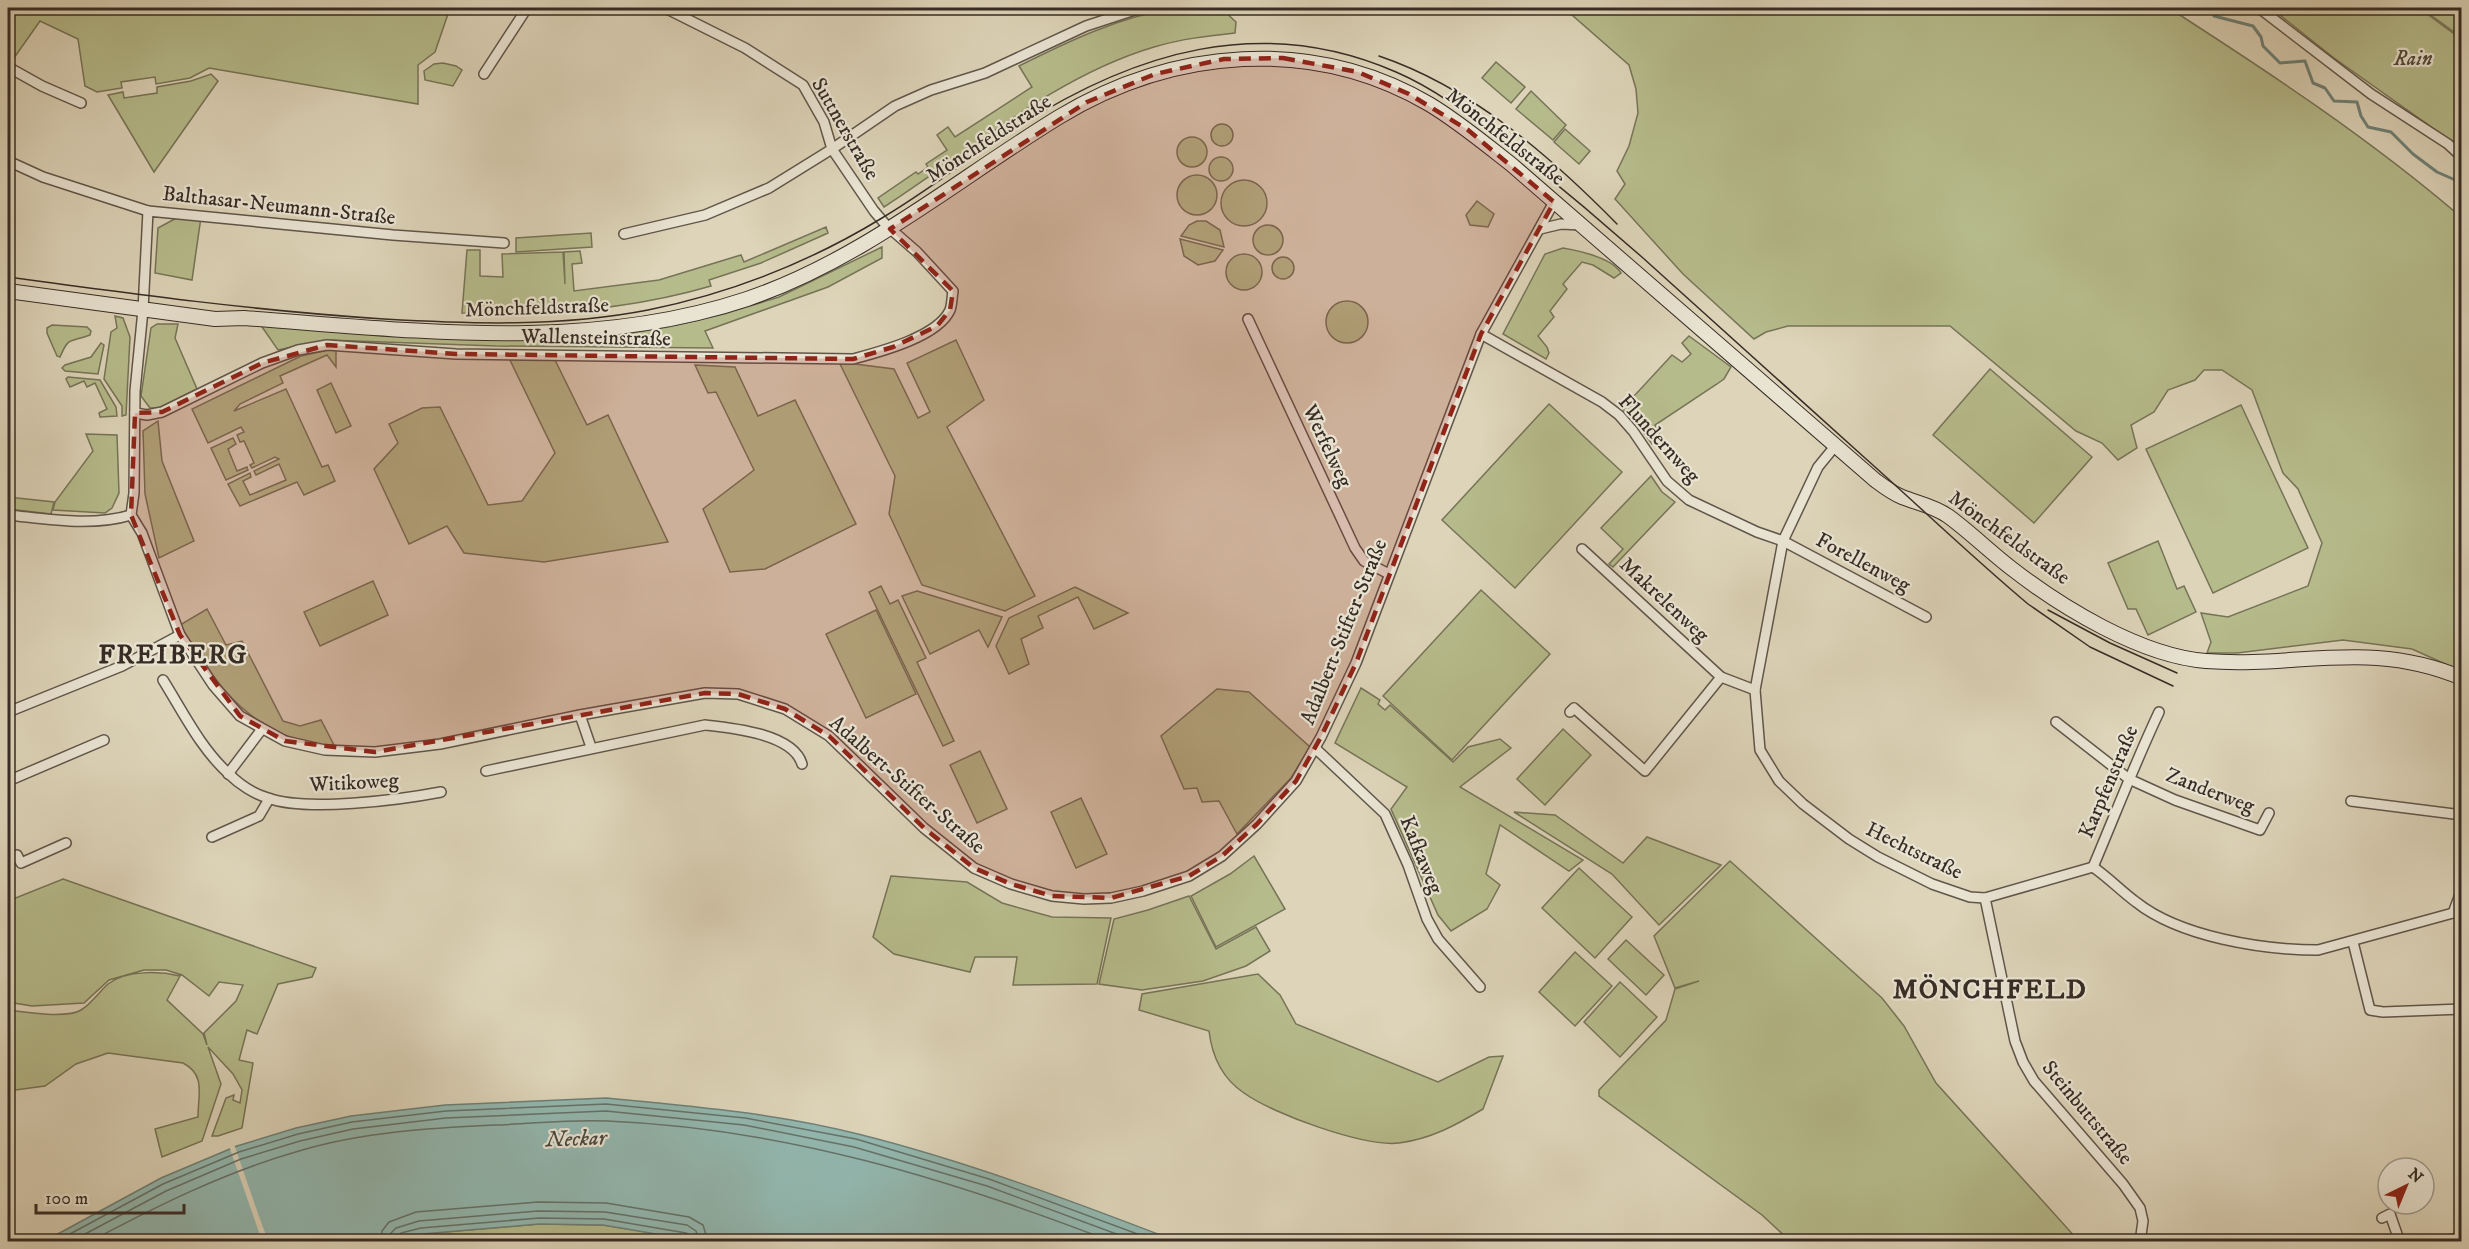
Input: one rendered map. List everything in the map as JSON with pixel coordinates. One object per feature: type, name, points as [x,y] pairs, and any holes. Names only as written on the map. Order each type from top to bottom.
[{"type":"main road","name":"Mönchfeldstraße","points":[[8,291],[215,319],[244,318],[442,332],[547,333],[611,328],[663,320],[749,298],[802,276],[890,229],[1062,116],[1108,92],[1177,68],[1224,59],[1256,57],[1300,60],[1358,72],[1409,94],[1468,130],[1889,491],[1946,514],[1995,556],[2046,594],[2118,634],[2148,648],[2205,661],[2242,662],[2326,656],[2387,658],[2414,662],[2462,678]]},
{"type":"street","points":[[484,74],[527,8]]},
{"type":"street","name":"Suttnerstraße","points":[[665,8],[745,48],[803,85],[824,122],[832,149],[874,211],[890,229]]},
{"type":"street","points":[[624,234],[705,215],[769,188],[905,101],[985,73],[1086,26],[1141,8]]},
{"type":"street","points":[[2259,8],[2371,94],[2448,144],[2462,157]]},
{"type":"street","points":[[8,67],[42,86],[81,103]]},
{"type":"street","points":[[8,161],[43,177],[148,211]]},
{"type":"street","name":"Adalbert-Stifter-Straße","points":[[131,515],[142,533],[180,635],[213,685],[240,716],[285,741],[325,750],[375,752],[440,744],[580,715],[705,693],[738,694],[785,709],[829,736],[924,828],[974,868],[1011,884],[1052,896],[1084,899],[1111,898],[1143,891],[1189,876],[1221,856],[1257,824],[1296,781],[1321,737],[1356,663],[1481,334],[1554,202]]},
{"type":"street","name":"Balthasar-Neumann-Straße","points":[[143,310],[148,211],[393,235],[504,243]]},
{"type":"street","points":[[1540,229],[1561,224],[1581,225]]},
{"type":"street","name":"Wallensteinstraße","points":[[135,413],[147,415],[162,412],[262,363],[298,351],[327,345],[456,354],[853,359],[893,348],[937,326],[950,310],[953,291],[917,252],[890,229]]},
{"type":"street","points":[[8,515],[94,522],[131,515],[134,493],[135,413],[143,310]]},
{"type":"street","name":"Werfelweg","points":[[1248,319],[1355,548],[1364,561],[1389,574]]},
{"type":"street","name":"Flundernweg","points":[[1481,334],[1602,402],[1633,431],[1667,481],[1689,500],[1783,541]]},
{"type":"street","name":"Hechtstraße","points":[[1836,445],[1818,467],[1783,541],[1755,690],[1760,750],[1779,781],[1803,804],[1878,857],[1932,884],[1970,897],[1985,898],[2093,867]]},
{"type":"street","name":"Forellenweg","points":[[1783,541],[1926,617]]},
{"type":"street","name":"Makrelenweg","points":[[1582,549],[1721,677],[1755,690]]},
{"type":"street","points":[[8,712],[122,666],[180,635]]},
{"type":"street","points":[[1570,712],[1574,708],[1645,771],[1721,677]]},
{"type":"street","name":"Witikoweg","points":[[163,680],[206,747],[228,774],[269,799],[313,805],[412,798],[441,792]]},
{"type":"street","name":"Karpfenstraße","points":[[2093,867],[2159,712]]},
{"type":"street","points":[[580,715],[591,747]]},
{"type":"street","points":[[2056,722],[2129,779]]},
{"type":"street","points":[[486,771],[591,747],[705,725],[741,729],[779,742],[800,755],[802,764]]},
{"type":"street","points":[[228,774],[262,729]]},
{"type":"street","points":[[8,781],[104,740]]},
{"type":"street","name":"Kafkaweg","points":[[1315,748],[1385,814],[1408,865],[1427,919],[1438,939],[1480,987]]},
{"type":"street","name":"Zanderweg","points":[[2129,779],[2175,800],[2260,830],[2269,813]]},
{"type":"street","points":[[212,837],[259,816],[269,799]]},
{"type":"street","points":[[2351,801],[2462,815]]},
{"type":"street","points":[[8,860],[17,855],[21,863],[66,843]]},
{"type":"street","points":[[2093,867],[2114,882],[2135,902],[2178,926],[2225,939],[2296,950],[2318,950],[2353,942],[2453,913],[2462,919]]},
{"type":"street","points":[[2453,913],[2462,889]]},
{"type":"street","name":"Steinbuttstraße","points":[[1985,898],[2015,1041],[2023,1062],[2049,1100],[2123,1184],[2140,1208],[2143,1221],[2140,1242]]},
{"type":"street","points":[[2353,942],[2370,1010],[2383,1012],[2462,1009]]},
{"type":"street","points":[[2382,1218],[2390,1214],[2402,1242]]},
{"type":"street","points":[[2439,1242],[2462,1238]]},
{"type":"highlighted area","points":[[1283,58],[1358,72],[1409,94],[1468,130],[1554,202],[1481,334],[1356,663],[1321,737],[1296,781],[1257,824],[1222,856],[1189,876],[1111,898],[1052,896],[1011,884],[974,868],[924,828],[829,736],[785,709],[738,694],[705,693],[375,752],[285,741],[240,716],[180,635],[131,515],[135,413],[162,412],[262,363],[327,345],[456,354],[853,359],[893,347],[937,326],[950,310],[953,291],[890,229],[1087,102],[1155,74],[1224,59]]},
{"type":"green space","points":[[8,8],[450,8],[435,52],[418,65],[418,104],[209,68],[190,78],[156,84],[155,77],[121,82],[122,88],[97,92],[85,86],[78,39],[40,21],[14,58],[8,55]]},
{"type":"green space","points":[[1175,8],[1221,8],[1236,22],[1235,33],[1174,42],[1117,60],[1047,96],[884,207],[878,198],[916,172],[918,174],[928,167],[926,164],[947,150],[937,135],[948,127],[955,137],[1032,87],[1019,66],[1114,24]]},
{"type":"green space","points":[[1564,8],[2169,8],[2282,82],[2355,134],[2461,217],[2461,671],[2412,649],[2343,640],[2237,653],[2207,653],[2211,642],[2201,613],[2228,617],[2308,586],[2322,543],[2298,489],[2283,473],[2252,390],[2222,370],[2204,370],[2195,380],[2168,390],[2154,412],[2131,425],[2137,448],[2118,460],[2102,443],[2076,431],[1950,326],[1788,326],[1766,332],[1754,339],[1683,274],[1615,199],[1625,184],[1617,171],[1629,146],[1638,113],[1636,89],[1629,65]]},
{"type":"green space","name":"Rain","points":[[2271,8],[2419,8],[2461,39],[2461,148],[2334,58]]},
{"type":"green space","points":[[2421,8],[2461,8],[2461,37]]},
{"type":"green space","points":[[1496,62],[1525,87],[1511,103],[1482,78]]},
{"type":"green space","points":[[443,63],[462,70],[453,86],[425,80],[424,71],[434,64]]},
{"type":"green space","points":[[211,74],[218,81],[154,172],[108,95],[123,92],[124,98],[157,93],[157,87],[191,81]]},
{"type":"green space","points":[[1531,91],[1566,125],[1553,140],[1516,109]]},
{"type":"green space","points":[[1222,124],[1230,127],[1233,135],[1230,143],[1222,146],[1214,143],[1211,135],[1214,127]]},
{"type":"green space","points":[[1565,129],[1590,151],[1579,164],[1554,142]]},
{"type":"green space","points":[[1192,137],[1198,138],[1206,146],[1206,158],[1198,166],[1192,167],[1186,166],[1178,158],[1177,152],[1178,146],[1186,138]]},
{"type":"green space","points":[[1221,157],[1226,158],[1232,164],[1232,174],[1226,180],[1221,181],[1216,180],[1210,174],[1209,169],[1210,164],[1216,158]]},
{"type":"green space","points":[[1197,175],[1211,181],[1217,195],[1211,209],[1197,215],[1183,209],[1177,195],[1183,181]]},
{"type":"green space","points":[[1244,180],[1253,181],[1260,187],[1266,194],[1266,212],[1260,219],[1253,225],[1244,226],[1235,225],[1228,219],[1222,212],[1221,203],[1222,194],[1228,187],[1235,181]]},
{"type":"green space","points":[[1477,201],[1494,214],[1488,227],[1470,225],[1466,215]]},
{"type":"green space","points":[[180,216],[201,217],[192,280],[155,273],[158,228]]},
{"type":"green space","points":[[1197,221],[1206,221],[1220,230],[1224,247],[1181,236],[1189,225]]},
{"type":"green space","points":[[1268,225],[1274,226],[1282,234],[1282,246],[1274,254],[1268,255],[1262,254],[1254,246],[1253,240],[1254,234],[1262,226]]},
{"type":"green space","points":[[826,227],[828,233],[761,263],[709,280],[711,286],[680,294],[588,310],[462,313],[467,250],[480,250],[480,276],[503,277],[502,254],[563,252],[565,284],[564,252],[580,251],[582,263],[572,264],[574,291],[659,280],[741,255],[744,262]]},
{"type":"green space","points":[[591,233],[592,247],[516,252],[516,238]]},
{"type":"green space","points":[[1180,239],[1223,250],[1215,261],[1198,265],[1184,256]]},
{"type":"green space","points":[[882,247],[882,258],[828,287],[705,331],[713,348],[496,346],[327,340],[278,350],[260,324],[546,339],[612,336],[668,327],[724,314],[779,297]]},
{"type":"green space","points":[[1563,248],[1603,259],[1621,273],[1614,278],[1593,265],[1582,262],[1563,284],[1567,289],[1550,311],[1554,317],[1538,336],[1547,347],[1549,353],[1546,359],[1503,334],[1545,254]]},
{"type":"green space","points":[[1244,254],[1257,259],[1262,272],[1257,285],[1244,290],[1231,285],[1226,272],[1231,259]]},
{"type":"green space","points":[[1283,257],[1291,260],[1294,268],[1291,276],[1283,279],[1275,276],[1272,268],[1275,260]]},
{"type":"green space","points":[[1347,301],[1362,307],[1368,322],[1362,337],[1347,343],[1332,337],[1326,322],[1332,307]]},
{"type":"green space","points":[[115,316],[123,318],[130,337],[126,415],[122,416],[122,406],[104,379],[111,332],[117,328]]},
{"type":"green space","points":[[157,324],[178,324],[175,338],[197,389],[159,408],[150,408],[141,396],[151,328]]},
{"type":"green space","points":[[52,325],[87,327],[91,331],[90,335],[68,343],[60,357],[57,356],[47,333],[47,328]]},
{"type":"green space","points":[[1689,336],[1731,367],[1724,379],[1655,425],[1663,441],[1660,444],[1657,441],[1652,444],[1636,422],[1620,406],[1636,394],[1672,355],[1682,362],[1691,354],[1682,343]]},
{"type":"green space","points":[[956,340],[984,400],[947,427],[1035,596],[1005,611],[922,585],[889,514],[895,476],[839,362],[894,369],[918,418],[930,412],[907,363]]},
{"type":"green space","points":[[101,343],[104,345],[98,374],[65,371],[62,368],[91,357]]},
{"type":"green space","points":[[336,350],[336,367],[327,355],[280,376],[283,383],[240,404],[234,411],[286,389],[322,467],[328,465],[335,481],[304,495],[297,482],[240,506],[228,484],[250,473],[251,477],[243,481],[250,495],[286,480],[279,464],[256,475],[254,471],[279,459],[275,457],[252,468],[250,465],[254,463],[244,441],[240,442],[237,435],[244,432],[241,427],[208,443],[192,409],[301,356]]},
{"type":"green space","points":[[509,358],[554,358],[587,425],[608,415],[668,542],[544,562],[464,553],[447,526],[409,544],[374,469],[398,443],[389,424],[422,408],[440,407],[488,505],[522,501],[555,453]]},
{"type":"green space","points":[[695,365],[735,367],[758,416],[795,400],[856,524],[765,569],[730,572],[703,509],[754,470],[716,392],[708,393]]},
{"type":"green space","points":[[1990,369],[2092,457],[2034,523],[1933,435]]},
{"type":"green space","points":[[68,377],[100,380],[116,407],[117,416],[100,417],[99,413],[107,409],[95,383],[87,387],[84,381],[70,387],[66,379]]},
{"type":"green space","points":[[331,383],[351,426],[336,433],[317,390]]},
{"type":"green space","points":[[1549,404],[1622,472],[1515,588],[1442,520]]},
{"type":"green space","points":[[2241,405],[2308,548],[2213,593],[2146,449]]},
{"type":"green space","points":[[158,421],[162,461],[194,541],[159,558],[145,494],[143,431]]},
{"type":"green space","points":[[86,434],[117,435],[119,493],[112,508],[105,513],[53,510],[55,502],[93,451]]},
{"type":"green space","points":[[233,438],[236,444],[228,449],[237,471],[247,467],[248,470],[226,480],[211,448]]},
{"type":"green space","points":[[1651,476],[1662,492],[1675,502],[1613,567],[1609,564],[1623,549],[1601,528]]},
{"type":"green space","points":[[8,497],[54,502],[51,514],[8,509]]},
{"type":"green space","points":[[2158,541],[2177,589],[2184,586],[2196,612],[2148,635],[2136,609],[2128,609],[2108,563]]},
{"type":"green space","points":[[373,581],[388,615],[320,646],[304,612]]},
{"type":"green space","points":[[881,586],[890,604],[898,600],[926,658],[917,662],[954,741],[943,746],[869,592]]},
{"type":"green space","points":[[1075,587],[1128,613],[1094,629],[1078,597],[1038,616],[1043,628],[1021,639],[1029,664],[1009,674],[996,646],[1009,618]]},
{"type":"green space","points":[[1481,590],[1550,654],[1452,760],[1383,696]]},
{"type":"green space","points":[[917,591],[1002,617],[988,647],[979,630],[930,654],[902,596]]},
{"type":"green space","points":[[207,609],[226,645],[242,641],[283,721],[300,726],[321,720],[335,747],[286,736],[262,723],[234,700],[211,673],[180,625]]},
{"type":"green space","points":[[876,610],[916,694],[866,718],[826,634]]},
{"type":"green space","points":[[1361,688],[1380,700],[1378,704],[1385,710],[1390,705],[1453,762],[1468,747],[1500,739],[1511,748],[1460,787],[1583,860],[1569,871],[1500,825],[1486,874],[1500,885],[1487,909],[1451,931],[1438,915],[1391,809],[1407,787],[1335,743]]},
{"type":"green space","points":[[1217,689],[1249,692],[1310,747],[1291,778],[1237,834],[1219,801],[1202,802],[1197,788],[1184,789],[1161,736]]},
{"type":"green space","points":[[1563,729],[1591,755],[1545,805],[1517,779]]},
{"type":"green space","points":[[980,751],[1007,809],[977,823],[950,765]]},
{"type":"green space","points":[[1081,798],[1107,854],[1076,868],[1051,812]]},
{"type":"green space","points":[[1514,812],[1555,815],[1623,863],[1647,837],[1721,865],[1659,925],[1612,874]]},
{"type":"green space","points":[[1254,856],[1285,909],[1216,947],[1191,896],[1230,874]]},
{"type":"green space","points":[[1730,861],[1882,998],[1904,1026],[1936,1083],[2077,1239],[2076,1241],[1790,1241],[1762,1215],[1599,1096],[1599,1090],[1666,1020],[1675,989],[1699,981],[1675,988],[1654,936]]},
{"type":"green space","points":[[1579,868],[1632,917],[1595,958],[1542,908]]},
{"type":"green space","points":[[891,876],[967,882],[1002,903],[1052,917],[1111,918],[1097,984],[1013,985],[1017,957],[975,957],[970,972],[894,954],[873,937]]},
{"type":"green space","points":[[63,879],[316,968],[312,977],[278,984],[257,1034],[247,1030],[239,1060],[253,1063],[242,1128],[212,1136],[226,1098],[234,1095],[233,1100],[240,1103],[242,1090],[233,1074],[208,1047],[221,1084],[202,1141],[162,1157],[155,1129],[198,1117],[198,1079],[195,1073],[183,1063],[108,1053],[76,1064],[45,1086],[8,1091],[8,1010],[45,1014],[74,1013],[85,1007],[115,979],[143,973],[172,974],[180,976],[167,1000],[203,1034],[207,1045],[204,1033],[236,1001],[243,985],[219,982],[209,996],[182,975],[166,970],[144,970],[109,980],[84,1003],[32,1006],[8,1002],[8,901]]},
{"type":"green space","points":[[1189,896],[1216,949],[1256,927],[1270,951],[1246,966],[1203,981],[1142,990],[1099,984],[1114,919]]},
{"type":"green space","points":[[1626,940],[1664,975],[1646,995],[1608,959]]},
{"type":"green space","points":[[1575,952],[1612,986],[1575,1026],[1539,992]]},
{"type":"green space","points":[[1258,974],[1280,995],[1296,1024],[1438,1082],[1489,1057],[1503,1056],[1483,1109],[1443,1130],[1411,1141],[1383,1143],[1342,1134],[1297,1119],[1244,1093],[1224,1074],[1216,1058],[1209,1031],[1139,1010],[1142,994]]},
{"type":"green space","points":[[1620,982],[1657,1017],[1620,1057],[1584,1022]]},
{"type":"green space","points":[[539,1224],[603,1225],[703,1241],[393,1242],[421,1234]]},
{"type":"water","name":"Neckar","points":[[606,1098],[764,1115],[858,1134],[979,1169],[1176,1241],[703,1242],[603,1225],[539,1224],[422,1234],[393,1242],[43,1242],[161,1178],[237,1146],[296,1128],[351,1116],[445,1105]]},
{"type":"pier","points":[[234,1144],[268,1241],[262,1241],[229,1146]]},
{"type":"waterway","points":[[2209,8],[2214,16],[2253,26],[2261,37],[2263,46],[2280,63],[2305,61],[2313,83],[2325,88],[2334,101],[2357,102],[2361,116],[2368,127],[2391,132],[2413,154],[2437,172],[2462,183]]},
{"type":"tram line","points":[[8,277],[243,307],[384,319],[549,322],[648,310],[740,285],[827,249],[899,208],[999,139],[1061,101],[1106,79],[1152,61],[1200,49],[1248,44],[1296,45],[1346,54],[1396,72],[1426,87],[1511,147],[1643,258],[2028,604],[2090,647],[2173,686]]},
{"type":"tram line","points":[[1379,56],[1413,69],[1445,86],[1507,126],[1564,173],[1617,224]]},
{"type":"tram line","points":[[2048,610],[2110,643],[2177,673]]},
{"type":"district","name":"FREIBERG","points":[[173,655]]},
{"type":"district","name":"MÖNCHFELD","points":[[1990,990]]}]
